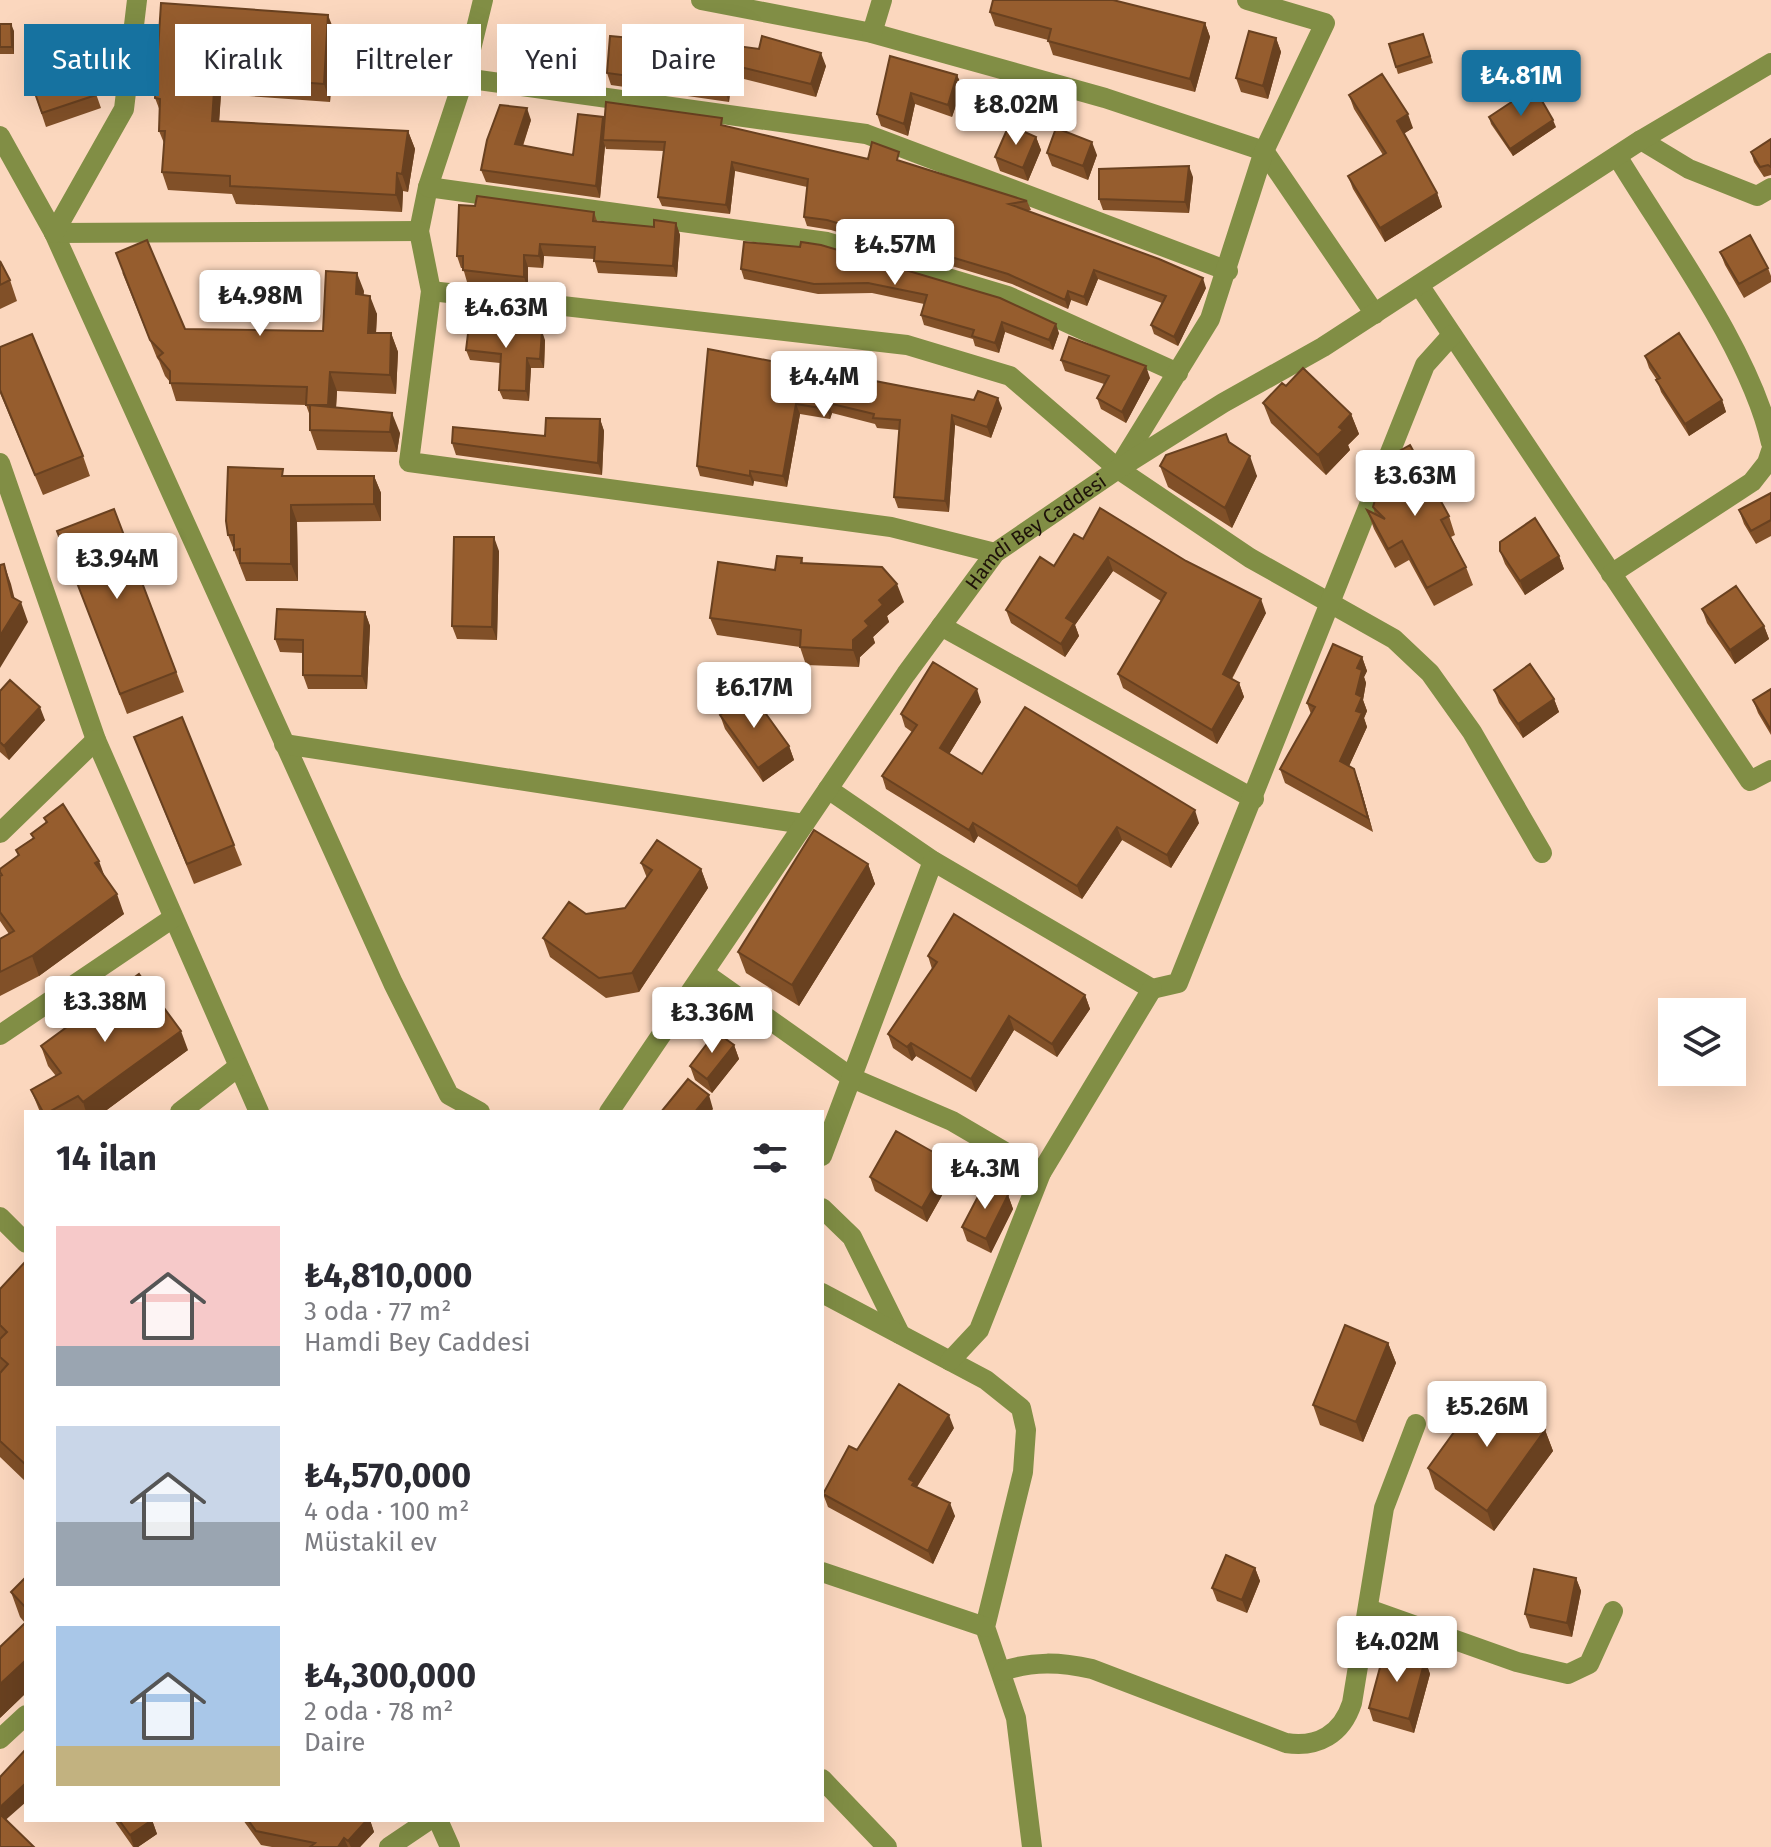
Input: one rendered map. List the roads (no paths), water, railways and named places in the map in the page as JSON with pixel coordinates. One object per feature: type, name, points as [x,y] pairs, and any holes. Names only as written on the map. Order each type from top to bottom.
[{"type":"street","points":[[54,233],[124,109],[137,0]]},
{"type":"street","points":[[477,24],[483,0]]},
{"type":"street","points":[[701,0],[872,33],[1105,98],[1264,151],[1375,314]]},
{"type":"street","points":[[872,33],[882,0]]},
{"type":"street","points":[[1118,469],[1210,319],[1228,271],[1264,151],[1325,23],[1247,0]]},
{"type":"street","name":"Hamdi Bey Caddesi","points":[[610,1110],[828,789],[995,553],[1118,469],[1375,314],[1641,140],[1771,63]]},
{"type":"street","points":[[481,80],[866,134],[1228,271]]},
{"type":"street","points":[[458,96],[428,187],[419,231],[431,291],[409,462],[891,527],[995,553]]},
{"type":"street","points":[[0,136],[54,233],[393,983],[449,1095],[476,1110]]},
{"type":"street","points":[[1641,140],[1689,169],[1757,196],[1771,188]]},
{"type":"street","points":[[1617,156],[1734,348],[1765,417],[1771,443]]},
{"type":"street","points":[[428,187],[827,242],[1008,296],[1178,373]]},
{"type":"street","points":[[54,233],[419,231]]},
{"type":"street","points":[[1419,285],[1750,781],[1771,770]]},
{"type":"street","points":[[431,291],[907,345],[1010,376],[1118,469],[1250,558],[1330,600],[1394,639],[1430,673],[1472,732],[1542,853]]},
{"type":"street","points":[[828,789],[933,861],[1152,989],[1178,983],[1425,365],[1452,335]]},
{"type":"street","points":[[1611,574],[1752,482],[1767,463],[1771,451]]},
{"type":"street","points":[[1,472],[96,740],[258,1110]]},
{"type":"street","points":[[941,626],[1254,799]]},
{"type":"street","points":[[0,833],[96,740]]},
{"type":"street","points":[[284,744],[804,824]]},
{"type":"street","points":[[824,1151],[933,861]]},
{"type":"street","points":[[0,1035],[173,918]]},
{"type":"street","points":[[704,973],[852,1078],[952,1121],[1041,1173]]},
{"type":"street","points":[[950,1361],[979,1330],[1041,1173],[1152,989]]},
{"type":"street","points":[[183,1110],[238,1067]]},
{"type":"street","points":[[824,1210],[852,1237],[900,1334]]},
{"type":"street","points":[[0,1217],[24,1241]]},
{"type":"street","points":[[824,1294],[986,1380],[1021,1408],[1026,1430],[1023,1472],[985,1627],[1003,1671],[1022,1749],[1032,1847]]},
{"type":"street","points":[[1003,1671],[1026,1663],[1064,1663],[1092,1669],[1286,1743],[1312,1743],[1335,1732],[1348,1714],[1384,1508],[1416,1424]]},
{"type":"street","points":[[824,1573],[985,1627]]},
{"type":"street","points":[[1368,1609],[1517,1662],[1568,1674],[1589,1664],[1613,1611]]},
{"type":"street","points":[[0,1739],[24,1717]]},
{"type":"street","points":[[824,1781],[887,1847]]},
{"type":"street","points":[[389,1847],[426,1822]]},
{"type":"street","points":[[439,1822],[450,1847]]}]
